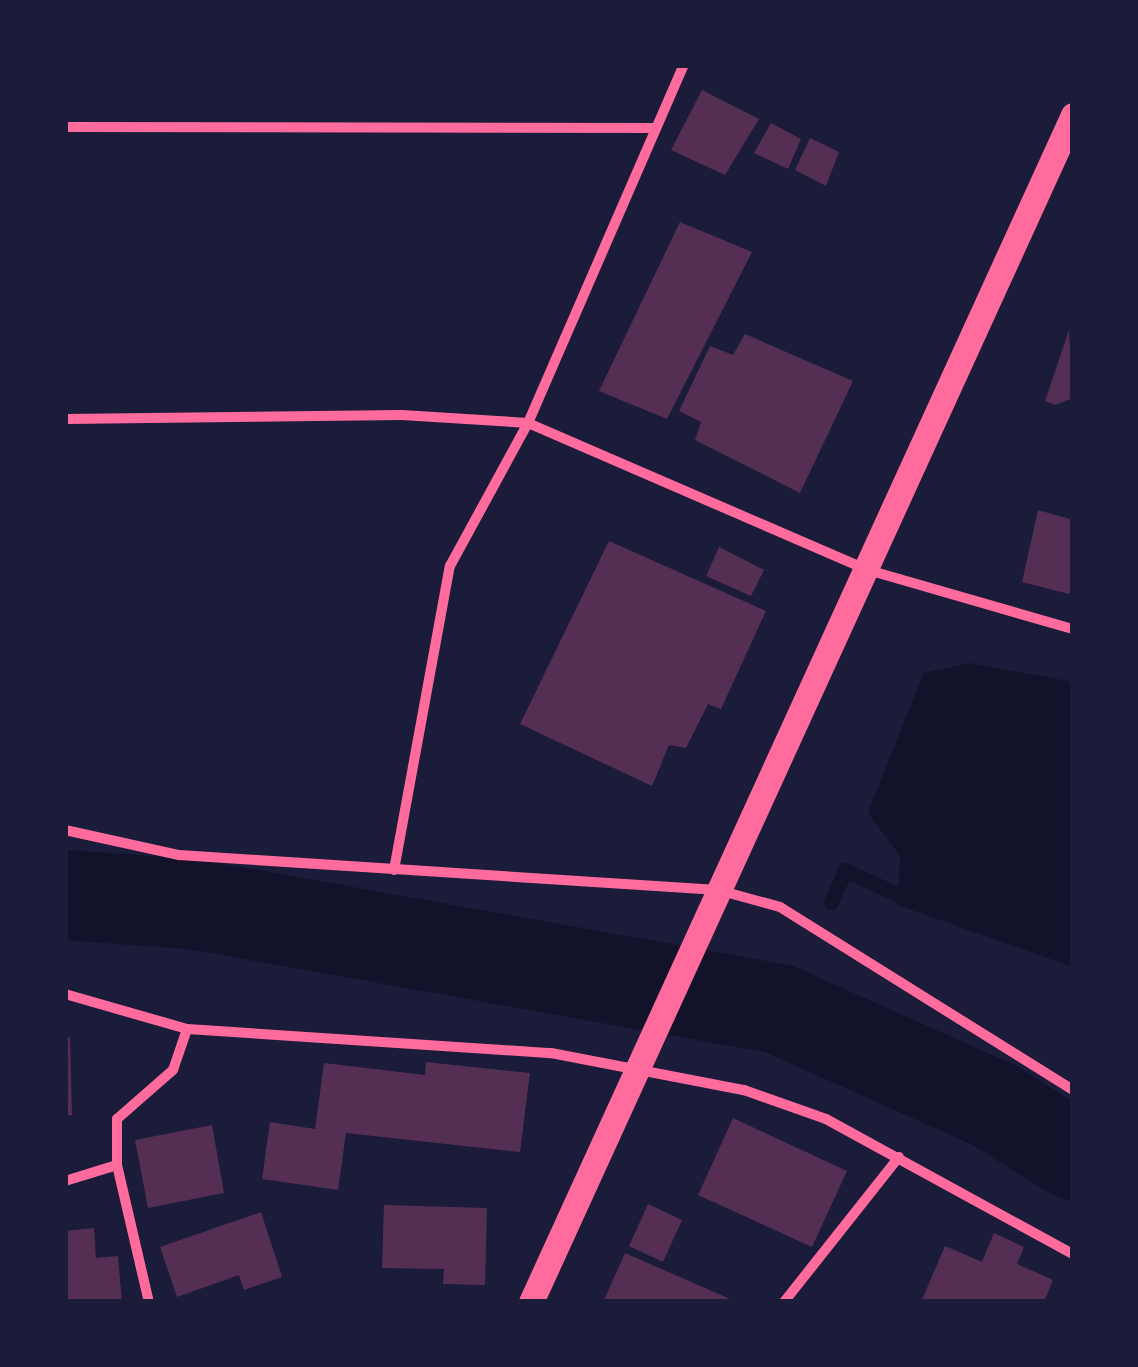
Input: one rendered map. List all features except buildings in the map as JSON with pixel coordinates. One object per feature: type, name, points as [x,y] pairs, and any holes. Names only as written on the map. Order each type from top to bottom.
[{"type":"main road","points":[[531,1302],[1073,115]]},
{"type":"street","points":[[394,870],[450,566],[528,423],[684,65]]},
{"type":"street","points":[[65,127],[656,128]]},
{"type":"street","points":[[65,419],[402,415],[528,423],[868,570],[1073,629]]},
{"type":"street","points":[[65,830],[179,855],[718,890],[780,907],[1073,1090]]},
{"type":"street","points":[[65,994],[187,1029],[646,1056],[826,1118],[1073,1254]]},
{"type":"street","points":[[150,1302],[117,1166],[116,1120],[172,1070],[187,1029]]},
{"type":"street","points":[[784,1302],[898,1157]]},
{"type":"street","points":[[65,1181],[117,1166]]},
{"type":"shaded area","points":[[969,663],[1073,682],[1073,967],[898,905],[900,856],[868,813],[924,673]]},
{"type":"waterway","points":[[831,902],[845,870],[918,904]]},
{"type":"waterway","points":[[65,895],[192,904],[779,1009],[994,1105],[1073,1155]]},
{"type":"waterway","points":[[784,1011],[791,986]]}]
